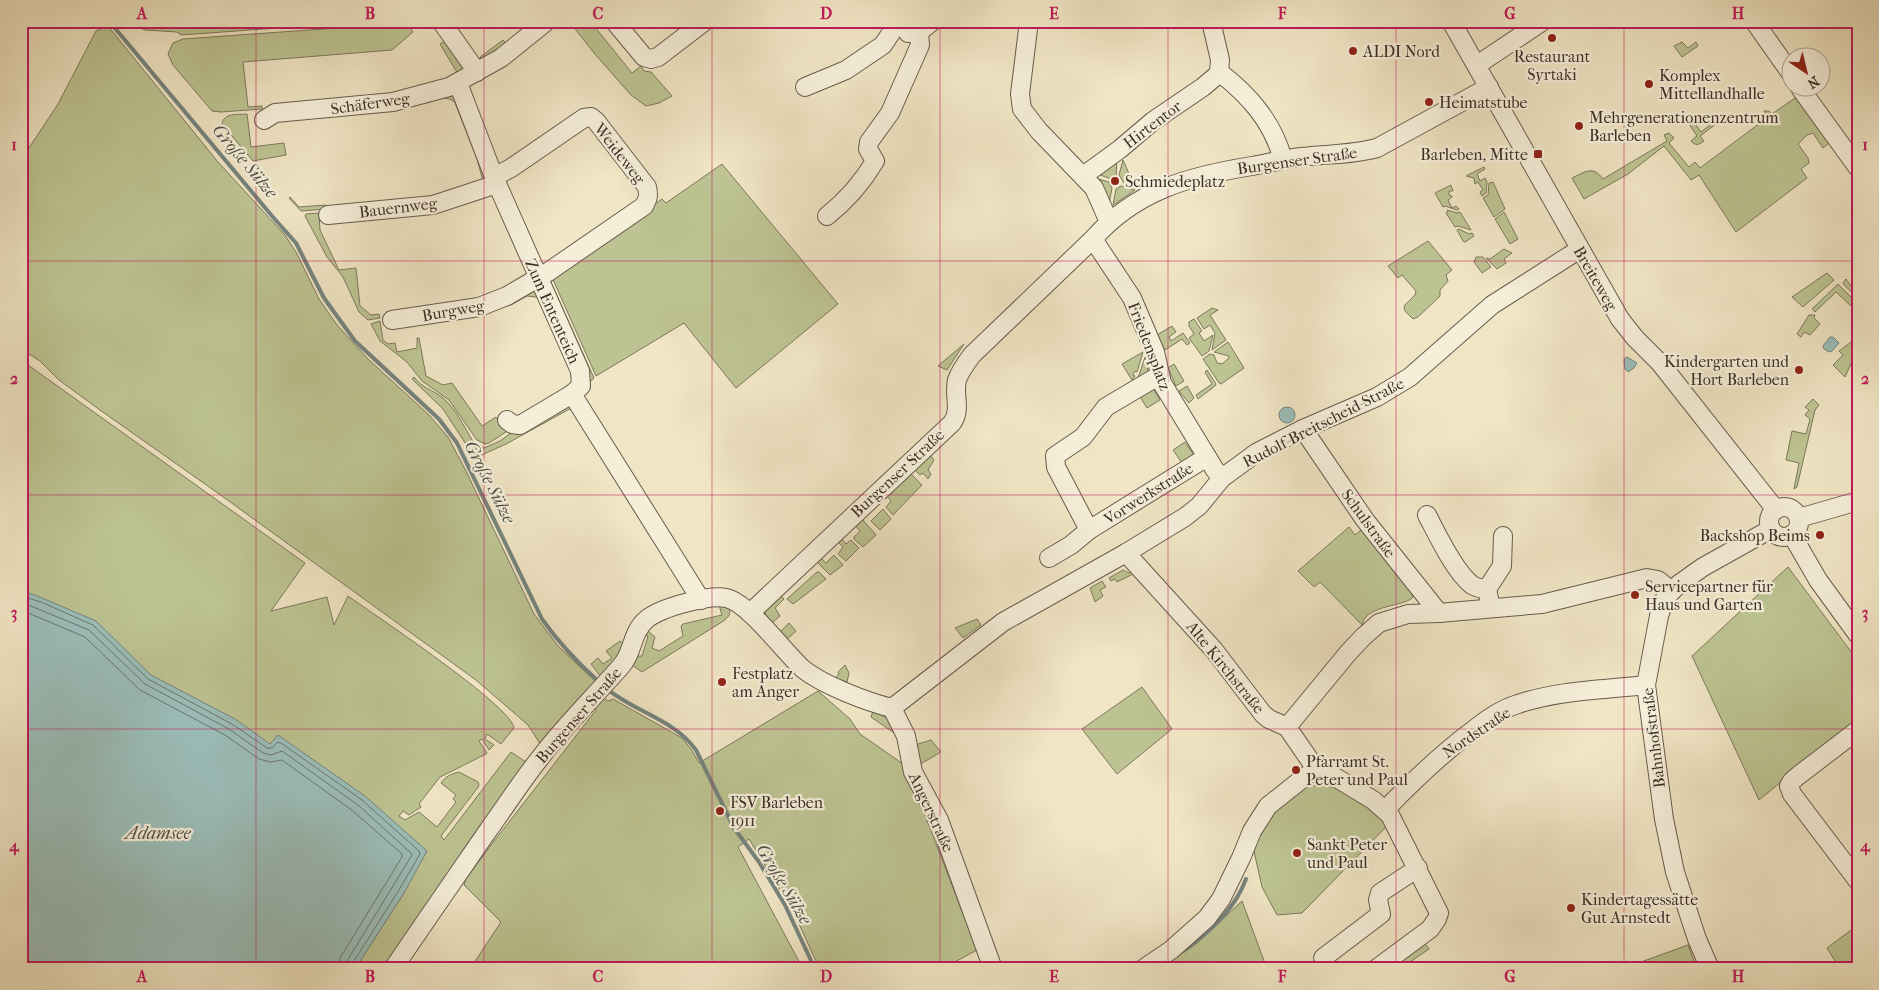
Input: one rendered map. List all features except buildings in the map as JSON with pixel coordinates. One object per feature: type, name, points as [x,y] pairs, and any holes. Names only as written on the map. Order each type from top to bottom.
[{"type":"street","points":[[441,21],[477,72]]},
{"type":"street","name":"Schäferweg","points":[[264,120],[275,113],[393,102],[458,83],[505,54],[547,21]]},
{"type":"street","points":[[614,21],[644,57],[651,59],[658,57],[705,21]]},
{"type":"street","points":[[805,87],[846,70],[883,45],[890,24],[903,32],[911,34],[919,32],[933,21]]},
{"type":"street","points":[[1029,21],[1020,94],[1022,109],[1039,131],[1094,188],[1109,222]]},
{"type":"street","points":[[1211,21],[1220,60],[1219,72],[1253,102],[1274,136],[1282,160]]},
{"type":"street","name":"Breiteweg","points":[[1451,21],[1620,319],[1635,338],[1660,363],[1776,510]]},
{"type":"street","points":[[1477,65],[1543,21]]},
{"type":"street","points":[[1754,21],[1782,61]]},
{"type":"street","points":[[827,216],[845,202],[866,176],[875,161],[868,149],[869,142],[890,113],[920,45],[919,32]]},
{"type":"street","name":"Hirtentor","points":[[1083,176],[1158,118],[1212,80],[1219,72]]},
{"type":"street","name":"Zum Ententeich","points":[[458,83],[495,180],[580,371],[581,386],[572,394]]},
{"type":"street","name":"Burgenser Straße","points":[[393,969],[529,772],[625,660],[636,632],[648,618],[668,608],[700,600],[725,597],[734,600],[750,613],[952,423],[957,411],[957,380],[972,355],[1109,222],[1152,193],[1176,183],[1221,170],[1377,148],[1489,87]]},
{"type":"street","points":[[1807,98],[1858,168]]},
{"type":"street","name":"Weideweg","points":[[495,180],[584,118],[591,117],[647,187],[648,200],[644,206],[538,278]]},
{"type":"street","name":"Bauernweg","points":[[328,215],[429,206],[495,180]]},
{"type":"street","name":"Friedensplatz","points":[[1093,239],[1132,298],[1155,352],[1162,383],[1215,470],[1222,478]]},
{"type":"street","name":"Rudolf-Breitscheid-Straße","points":[[892,708],[1003,622],[1126,553],[1185,517],[1199,506],[1222,478],[1256,453],[1303,429],[1377,397],[1410,377],[1492,305],[1580,249]]},
{"type":"street","name":"Burgweg","points":[[392,320],[478,307],[507,296],[538,278]]},
{"type":"street","name":"Vorwerkstraße","points":[[1089,530],[1056,467],[1055,456],[1083,437],[1106,407],[1160,375]]},
{"type":"street","points":[[507,420],[512,424],[520,425],[572,394],[700,600]]},
{"type":"street","name":"Schulstraße","points":[[1303,429],[1365,520],[1439,613]]},
{"type":"street","name":"Vorwerkstraße","points":[[1049,558],[1071,545],[1089,530],[1207,456]]},
{"type":"street","points":[[1798,518],[1858,501]]},
{"type":"street","points":[[1783,507],[1791,509],[1798,518],[1797,530],[1792,535],[1785,537],[1776,535],[1771,529],[1771,515],[1783,507]]},
{"type":"street","points":[[1427,515],[1453,562],[1470,584],[1478,588],[1487,589]]},
{"type":"street","name":"Bahnhofstraße","points":[[1710,969],[1697,939],[1675,872],[1664,819],[1646,685],[1662,605],[1672,591],[1704,567],[1771,529]]},
{"type":"street","points":[[1792,535],[1818,580],[1858,635]]},
{"type":"street","points":[[1491,608],[1487,589],[1502,566],[1503,536]]},
{"type":"street","name":"Alte Kirchstraße","points":[[1126,553],[1214,650],[1263,714],[1269,719],[1287,727],[1318,772]]},
{"type":"street","points":[[1287,727],[1363,637],[1379,623],[1408,614],[1542,604],[1647,578],[1658,580],[1672,591]]},
{"type":"street","points":[[750,613],[813,676],[872,703],[892,708]]},
{"type":"street","name":"Nordstraße","points":[[1385,810],[1421,772],[1448,748],[1508,708],[1530,700],[1560,694],[1646,685]]},
{"type":"street","name":"Angerstraße","points":[[892,708],[906,736],[913,772],[940,820],[993,969]]},
{"type":"street","points":[[1858,730],[1799,775],[1789,786],[1792,794],[1858,881]]},
{"type":"street","points":[[1143,969],[1171,950],[1207,918],[1221,899],[1252,831],[1268,806],[1309,774],[1318,772],[1335,777],[1373,800],[1385,810],[1394,822],[1439,913],[1430,928],[1376,969]]},
{"type":"street","points":[[1323,958],[1381,914],[1378,900],[1380,894],[1418,868]]},
{"type":"green space","points":[[123,21],[173,21],[199,24],[238,21],[375,21],[181,35],[177,32],[145,30]]},
{"type":"green space","points":[[569,21],[590,21],[632,73],[641,66],[644,71],[651,72],[672,96],[659,103],[646,106],[631,95]]},
{"type":"green space","points":[[407,23],[413,32],[392,50],[243,62],[248,107],[262,106],[262,109],[212,111],[173,65],[168,54],[173,43],[183,39]]},
{"type":"green space","points":[[108,26],[218,162],[285,235],[296,252],[319,299],[337,325],[368,359],[429,415],[448,437],[534,614],[558,646],[596,682],[541,745],[528,725],[476,680],[100,410],[59,380],[40,361],[21,349],[21,160],[58,104],[96,31]]},
{"type":"green space","points":[[449,38],[464,67],[459,75],[445,79],[458,74],[440,44]]},
{"type":"green space","points":[[503,40],[507,44],[482,61],[480,57]]},
{"type":"green space","points":[[1682,42],[1688,48],[1696,42],[1698,46],[1682,57],[1674,46]]},
{"type":"green space","points":[[449,93],[454,95],[486,175],[483,181],[477,159],[455,103],[445,98],[427,103],[427,100]]},
{"type":"green space","points":[[1795,98],[1799,98],[1830,142],[1823,148],[1813,133],[1807,135],[1798,144],[1808,158],[1809,163],[1801,169],[1807,178],[1736,232],[1699,175],[1691,180],[1664,146],[1628,174],[1584,199],[1572,178],[1592,171],[1596,172],[1603,179],[1667,141],[1664,135],[1669,133],[1674,138],[1669,143],[1689,167],[1695,162],[1700,168],[1768,117],[1764,111],[1769,111],[1772,114]]},
{"type":"green space","points":[[247,114],[251,147],[284,143],[286,155],[253,161],[222,124],[223,120],[228,116]]},
{"type":"green space","points":[[1689,115],[1701,132],[1722,116],[1724,118],[1700,136],[1704,141],[1696,144],[1691,141],[1697,136],[1685,118]]},
{"type":"green space","points":[[1117,157],[1116,176],[1111,179],[1095,173]]},
{"type":"green space","points":[[1123,160],[1134,185],[1124,183],[1119,175]]},
{"type":"green space","points":[[722,164],[838,304],[736,388],[684,323],[596,376],[551,275],[662,199],[666,203]]},
{"type":"green space","points":[[1484,167],[1485,169],[1477,174],[1480,181],[1485,178],[1487,182],[1486,193],[1482,196],[1480,192],[1483,190],[1478,182],[1475,184],[1474,178],[1466,176]]},
{"type":"green space","points":[[1095,178],[1109,182],[1112,188],[1109,204]]},
{"type":"green space","points":[[1493,182],[1505,209],[1494,217],[1483,198],[1488,195],[1489,183]]},
{"type":"green space","points":[[1451,185],[1453,191],[1449,191],[1449,195],[1452,197],[1448,200],[1452,208],[1456,206],[1459,209],[1457,210],[1443,207],[1435,193]]},
{"type":"green space","points":[[1121,186],[1135,190],[1113,205],[1116,189]]},
{"type":"green space","points":[[290,197],[299,207],[326,205],[327,209],[301,211]]},
{"type":"green space","points":[[1447,210],[1460,212],[1471,230],[1458,226],[1455,227],[1446,213],[1448,212]]},
{"type":"green space","points":[[1504,212],[1518,239],[1510,244],[1495,219]]},
{"type":"green space","points":[[319,213],[320,230],[339,270],[356,268],[360,306],[371,315],[379,314],[380,318],[368,320],[359,312],[343,277],[327,257],[305,216],[306,214]]},
{"type":"green space","points":[[1459,229],[1469,234],[1472,233],[1474,236],[1465,242],[1457,230]]},
{"type":"green space","points":[[1428,241],[1452,270],[1446,275],[1448,281],[1440,290],[1440,296],[1418,317],[1413,319],[1405,311],[1404,306],[1415,295],[1416,291],[1402,275],[1398,278],[1388,266]]},
{"type":"green space","points":[[1504,249],[1512,253],[1504,259],[1506,263],[1497,269],[1486,258],[1490,259]]},
{"type":"green space","points":[[1476,257],[1483,257],[1491,267],[1482,273],[1474,262]]},
{"type":"green space","points":[[1827,273],[1834,280],[1803,307],[1792,297]]},
{"type":"green space","points":[[549,278],[594,378],[590,382],[552,297]]},
{"type":"green space","points":[[1846,279],[1853,289],[1858,285],[1858,298],[1844,285],[1843,283]]},
{"type":"green space","points":[[1838,284],[1856,302],[1851,306],[1836,292],[1815,312],[1812,309]]},
{"type":"green space","points":[[531,290],[537,292],[574,370],[573,385],[573,377],[538,299],[527,296],[509,306],[509,301]]},
{"type":"green space","points":[[1212,308],[1218,310],[1210,315],[1226,340],[1212,350],[1215,333],[1210,325],[1204,329],[1197,318]]},
{"type":"green space","points":[[1809,315],[1815,315],[1814,318],[1820,324],[1810,335],[1804,332],[1801,337],[1797,334]]},
{"type":"green space","points":[[1194,319],[1202,331],[1199,333],[1204,341],[1213,335],[1209,351],[1202,356],[1189,338],[1194,334],[1189,326],[1189,322]]},
{"type":"green space","points":[[380,321],[383,340],[388,344],[395,343],[397,352],[417,348],[417,338],[419,338],[426,376],[443,385],[452,383],[482,426],[496,417],[509,430],[489,443],[485,444],[477,440],[449,400],[422,381],[407,362],[380,341],[371,324]]},
{"type":"green space","points":[[1172,326],[1176,332],[1169,337],[1171,341],[1183,333],[1190,343],[1187,345],[1182,339],[1165,350],[1157,335]]},
{"type":"green space","points":[[1858,337],[1858,348],[1845,377],[1833,365],[1843,355],[1839,351]]},
{"type":"green space","points":[[1228,342],[1244,368],[1221,384],[1203,359],[1210,354],[1214,355],[1217,363],[1222,364],[1229,356],[1214,352]]},
{"type":"green space","points":[[964,344],[947,370],[938,366]]},
{"type":"green space","points":[[1143,352],[1137,372],[1135,371],[1133,375],[1135,376],[1132,380],[1122,364]]},
{"type":"green space","points":[[1145,357],[1149,375],[1133,384],[1139,375]]},
{"type":"green space","points":[[21,360],[305,563],[271,611],[327,597],[334,625],[348,596],[467,681],[507,717],[514,728],[501,744],[487,734],[485,739],[494,745],[489,750],[482,739],[479,741],[486,754],[440,777],[419,804],[421,807],[409,815],[403,811],[399,816],[405,820],[419,812],[437,827],[456,802],[453,799],[456,795],[441,783],[449,776],[459,772],[478,782],[479,786],[441,836],[444,840],[511,752],[526,762],[383,969],[355,969],[404,893],[21,623]]},
{"type":"green space","points":[[1174,364],[1184,381],[1176,386],[1168,368]]},
{"type":"green space","points":[[1207,370],[1216,384],[1198,399],[1196,395],[1212,384],[1205,372]]},
{"type":"green space","points":[[414,377],[420,384],[447,402],[472,440],[484,448],[500,441],[515,430],[569,400],[575,406],[506,444],[475,458],[443,409],[412,379]]},
{"type":"green space","points":[[1187,386],[1194,398],[1189,403],[1179,391]]},
{"type":"green space","points":[[1152,387],[1160,400],[1147,408],[1139,395]]},
{"type":"green space","points":[[1813,399],[1819,405],[1815,410],[1797,487],[1794,489],[1799,463],[1786,460],[1792,431],[1806,434],[1810,419],[1805,415],[1809,410],[1805,407]]},
{"type":"green space","points":[[1185,442],[1194,455],[1182,463],[1173,450]]},
{"type":"green space","points":[[930,455],[934,460],[928,470],[931,474],[928,479],[923,473],[920,475],[915,470]]},
{"type":"green space","points":[[911,474],[922,485],[893,515],[886,507],[891,501],[884,493]]},
{"type":"green space","points":[[883,509],[891,519],[880,530],[871,521]]},
{"type":"green space","points":[[862,519],[876,535],[863,547],[854,539],[860,531],[853,523]]},
{"type":"green space","points":[[1349,527],[1355,535],[1361,530],[1411,590],[1413,597],[1405,602],[1376,610],[1364,619],[1362,625],[1320,582],[1314,587],[1298,571]]},
{"type":"green space","points":[[839,536],[846,544],[851,540],[859,548],[846,561],[838,554],[843,547],[836,540]]},
{"type":"green space","points":[[834,555],[843,565],[830,575],[816,561],[819,556],[826,563]]},
{"type":"green space","points":[[1788,567],[1858,661],[1858,719],[1759,800],[1692,656]]},
{"type":"green space","points":[[1123,570],[1129,573],[1134,570],[1135,573],[1117,582],[1115,579],[1111,581],[1109,578]]},
{"type":"green space","points":[[817,572],[826,579],[793,604],[787,599]]},
{"type":"green space","points":[[1102,581],[1106,587],[1100,590],[1103,596],[1095,602],[1090,588]]},
{"type":"green space","points":[[780,595],[784,599],[775,608],[780,616],[772,623],[766,617],[765,612]]},
{"type":"green space","points":[[719,605],[729,608],[729,615],[725,620],[642,672],[632,665],[631,661],[642,656],[648,636],[644,635],[646,629],[655,637],[652,648],[659,651],[683,636],[681,626],[683,624],[722,615]]},
{"type":"green space","points":[[977,619],[981,625],[963,638],[955,628]]},
{"type":"green space","points":[[789,623],[796,631],[786,640],[779,633]]},
{"type":"green space","points":[[620,641],[624,644],[624,649],[601,677],[591,664],[598,658],[603,664],[612,658],[606,651]]},
{"type":"green space","points":[[845,665],[849,673],[847,682],[835,678]]},
{"type":"green space","points":[[1142,687],[1172,729],[1117,774],[1082,729]]},
{"type":"green space","name":"FSV Barleben 1911","points":[[818,691],[850,719],[860,734],[906,766],[977,950],[942,969],[822,969],[815,959],[794,913],[749,839],[738,847],[803,969],[470,969],[501,922],[464,885],[466,879],[596,710],[595,706],[603,698],[608,701],[613,699],[682,738],[699,763]]},
{"type":"green space","points":[[873,711],[887,718],[897,735],[871,717]]},
{"type":"green space","points":[[931,740],[941,752],[917,766],[915,745]]},
{"type":"green space","points":[[1323,785],[1343,791],[1359,799],[1388,825],[1302,913],[1277,915],[1262,887],[1253,847],[1265,816],[1300,787]]},
{"type":"green space","points":[[1242,901],[1267,969],[1159,969],[1196,944]]},
{"type":"green space","points":[[1858,925],[1858,969],[1840,969],[1827,948]]},
{"type":"green space","points":[[1423,941],[1429,949],[1400,969],[1394,969],[1392,966]]},
{"type":"green space","points":[[1688,945],[1694,961],[1690,967],[1692,969],[1645,969],[1641,962]]},
{"type":"water","points":[[1830,337],[1833,337],[1839,343],[1829,352],[1823,346]]},
{"type":"water","points":[[1627,357],[1637,363],[1628,372],[1625,369],[1624,359]]},
{"type":"water","points":[[1287,407],[1295,415],[1287,423],[1279,415]]},
{"type":"water","name":"Adamsee","points":[[21,590],[96,621],[151,675],[235,719],[270,744],[278,735],[365,796],[427,851],[404,893],[355,969],[21,969]]},
{"type":"waterway","name":"Große Sülze","points":[[109,21],[296,243],[324,298],[355,341],[439,419],[457,443],[542,619],[569,652],[599,682]]},
{"type":"waterway","name":"Große Sülze","points":[[606,688],[677,731],[696,750],[734,828],[759,862],[785,905],[815,969]]},
{"type":"waterway","points":[[1183,951],[1220,920],[1235,900],[1246,879]]},
{"type":"place","name":"Restaurant Syrtaki","points":[[1552,38]]},
{"type":"place","name":"ALDI Nord","points":[[1353,51]]},
{"type":"place","name":"Komplex Mittellandhalle","points":[[1649,84]]},
{"type":"place","name":"Heimatstube","points":[[1429,102]]},
{"type":"place","name":"Mehrgenerationenzentrum Barleben","points":[[1579,126]]},
{"type":"place","name":"Barleben, Mitte","points":[[1538,154]]},
{"type":"place","name":"Schmiedeplatz","points":[[1115,181]]},
{"type":"place","name":"Kindergarten und Hort Barleben","points":[[1799,370]]},
{"type":"place","name":"Backshop Beims","points":[[1820,535]]},
{"type":"place","name":"Servicepartner für Haus und Garten","points":[[1635,595]]},
{"type":"place","name":"Festplatz am Anger","points":[[722,682]]},
{"type":"place","name":"Pfarramt St. Peter und Paul","points":[[1296,770]]},
{"type":"place","name":"FSV Barleben 1911","points":[[720,811]]},
{"type":"place","name":"Sankt Peter und Paul","points":[[1297,853]]},
{"type":"place","name":"Kindertagessätte Gut Arnstedt","points":[[1571,908]]}]
